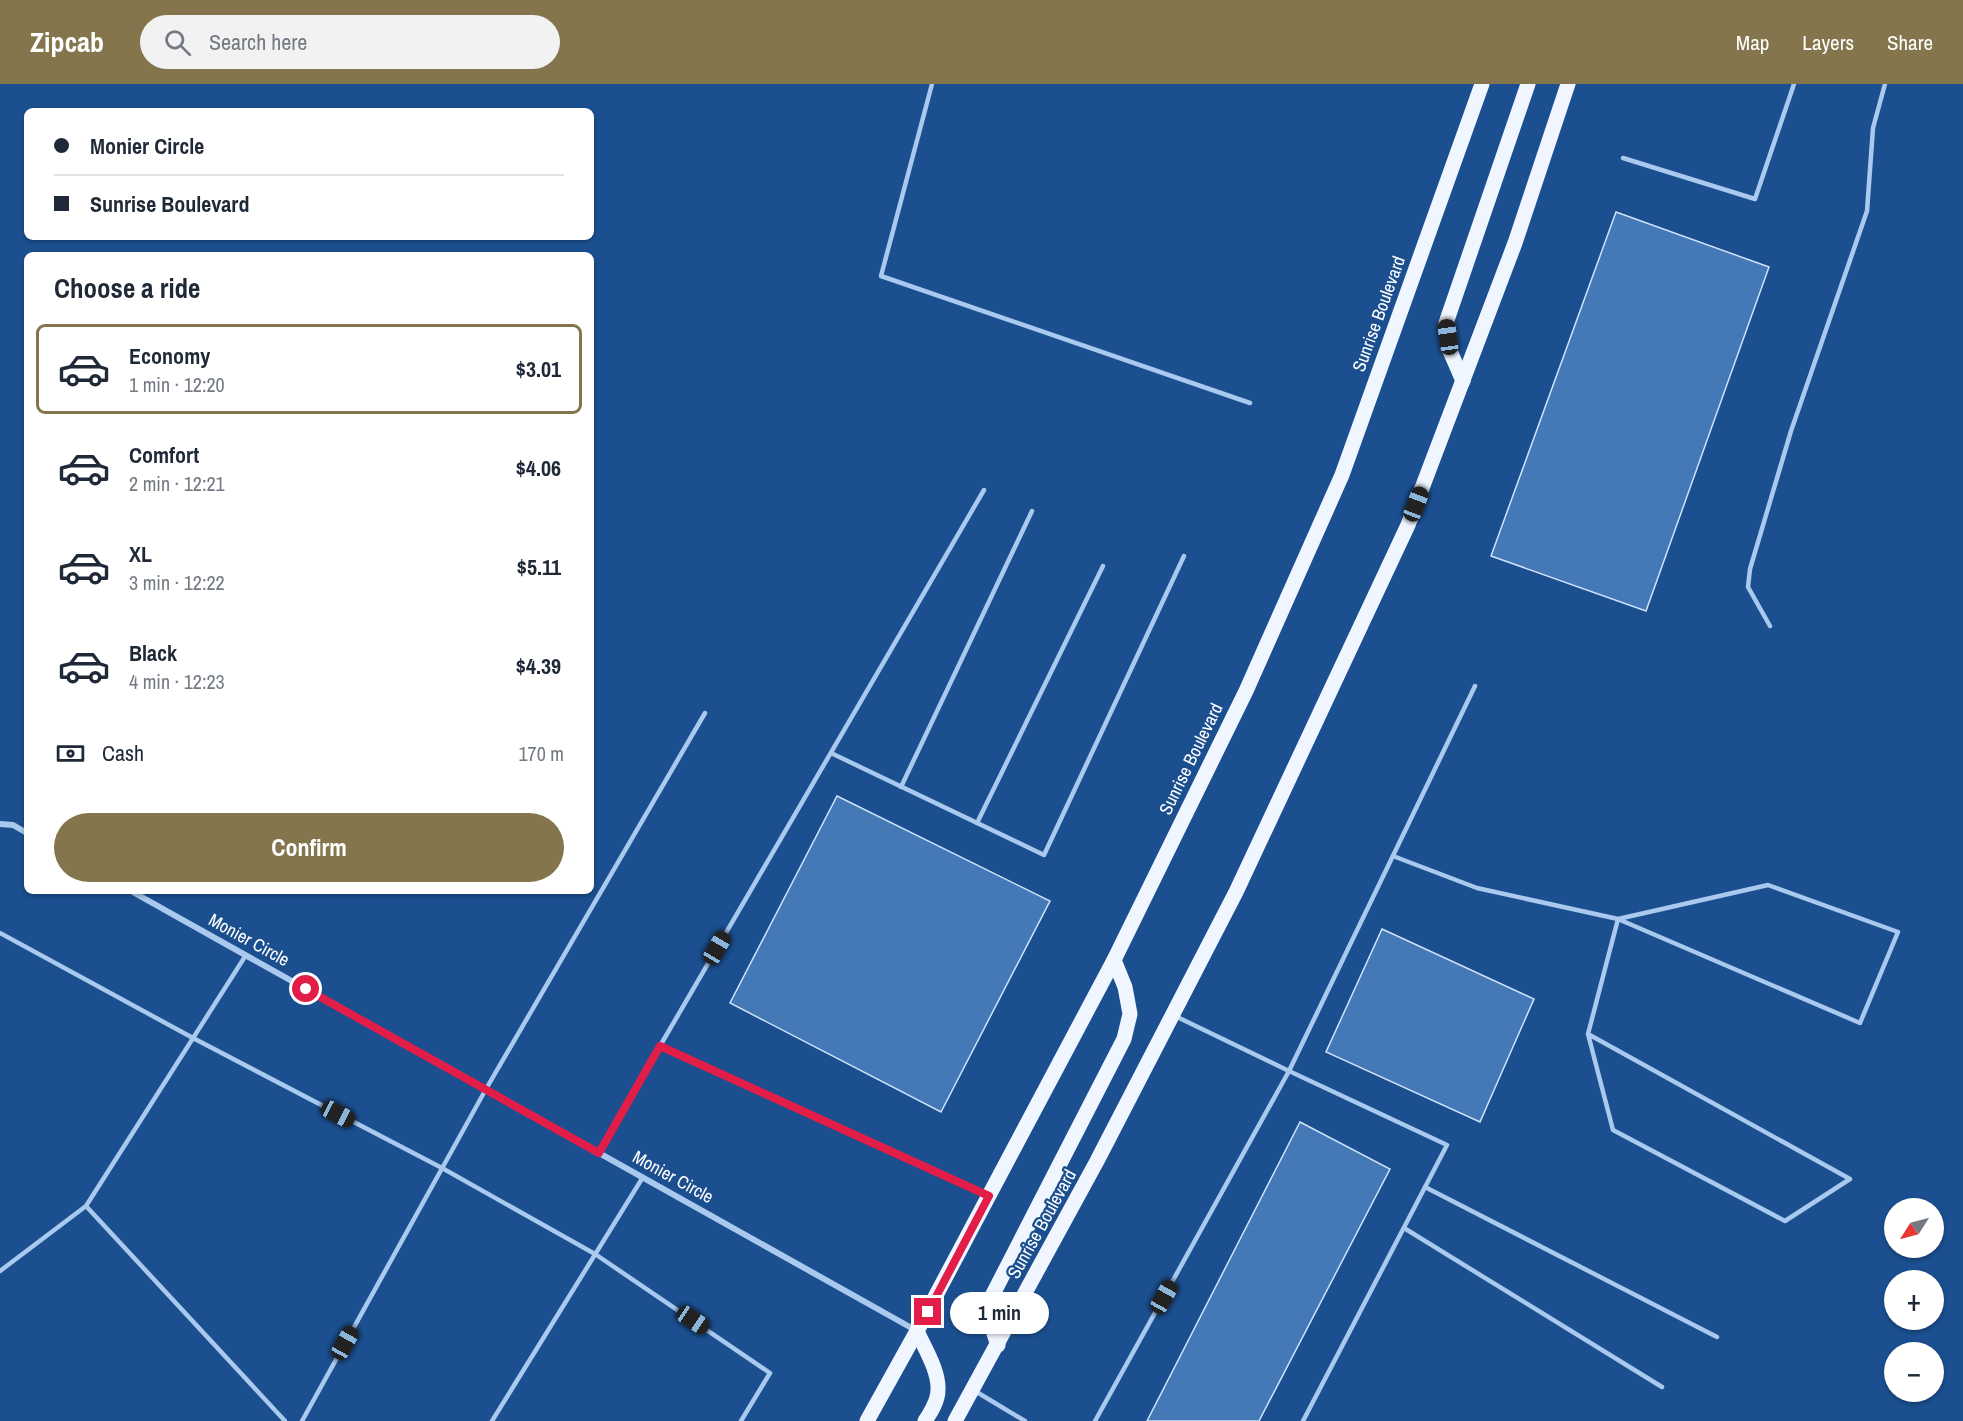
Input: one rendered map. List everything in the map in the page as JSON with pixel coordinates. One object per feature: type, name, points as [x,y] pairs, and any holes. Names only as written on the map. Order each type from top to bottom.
[{"type":"main road","name":"Sunrise Boulevard","points":[[867,1421],[918,1331],[1114,960],[1246,690],[1342,475],[1482,84]]},
{"type":"main road","points":[[1463,381],[1450,351],[1446,323],[1528,84]]},
{"type":"main road","name":"Sunrise Boulevard","points":[[955,1421],[1092,1172],[1236,892],[1408,525],[1515,243],[1568,84]]},
{"type":"main road","points":[[998,1344],[988,1311],[992,1296],[1124,1039],[1130,1014],[1125,987],[1114,960]]},
{"type":"main road","points":[[918,1331],[937,1378],[938,1391],[934,1407],[925,1421]]},
{"type":"street","points":[[0,824],[13,825],[24,831]]},
{"type":"street","name":"Monier Circle","points":[[136,894],[918,1331]]},
{"type":"lane","points":[[932,84],[881,276],[1250,403]]},
{"type":"lane","points":[[1623,158],[1755,199],[1794,84]]},
{"type":"lane","points":[[1770,626],[1748,587],[1750,569],[1791,431],[1867,211],[1873,128],[1885,84]]},
{"type":"lane","points":[[599,1153],[984,490]]},
{"type":"lane","points":[[901,787],[1032,511]]},
{"type":"lane","points":[[831,753],[1044,855],[1184,556]]},
{"type":"lane","points":[[977,823],[1103,566]]},
{"type":"lane","points":[[1095,1421],[1290,1071],[1475,686]]},
{"type":"lane","points":[[302,1421],[486,1089],[705,713]]},
{"type":"lane","points":[[1393,856],[1477,888],[1618,919],[1860,1023],[1898,932],[1768,885],[1618,919]]},
{"type":"lane","points":[[1588,1034],[1850,1179],[1785,1221],[1613,1130],[1588,1034],[1618,919]]},
{"type":"lane","points":[[0,933],[193,1038],[442,1168],[595,1254],[770,1373],[741,1421]]},
{"type":"lane","points":[[0,1270],[86,1206],[246,955]]},
{"type":"lane","points":[[1172,1015],[1447,1145],[1303,1421]]},
{"type":"lane","points":[[660,1046],[989,1196]]},
{"type":"lane","points":[[492,1421],[643,1177]]},
{"type":"lane","points":[[1425,1187],[1717,1336]]},
{"type":"lane","points":[[86,1206],[285,1421]]},
{"type":"lane","points":[[1404,1228],[1662,1387]]},
{"type":"lane","points":[[973,1389],[1025,1421]]},
{"type":"building","points":[[1616,212],[1769,267],[1646,611],[1491,556]]},
{"type":"building","points":[[837,796],[1050,901],[941,1112],[730,1003]]},
{"type":"building","points":[[1382,929],[1534,999],[1480,1122],[1326,1052]]},
{"type":"building","points":[[1300,1122],[1390,1169],[1259,1421],[1147,1421]]},
{"type":"route","points":[[306,989],[599,1153],[660,1046],[989,1196],[928,1312]]}]
